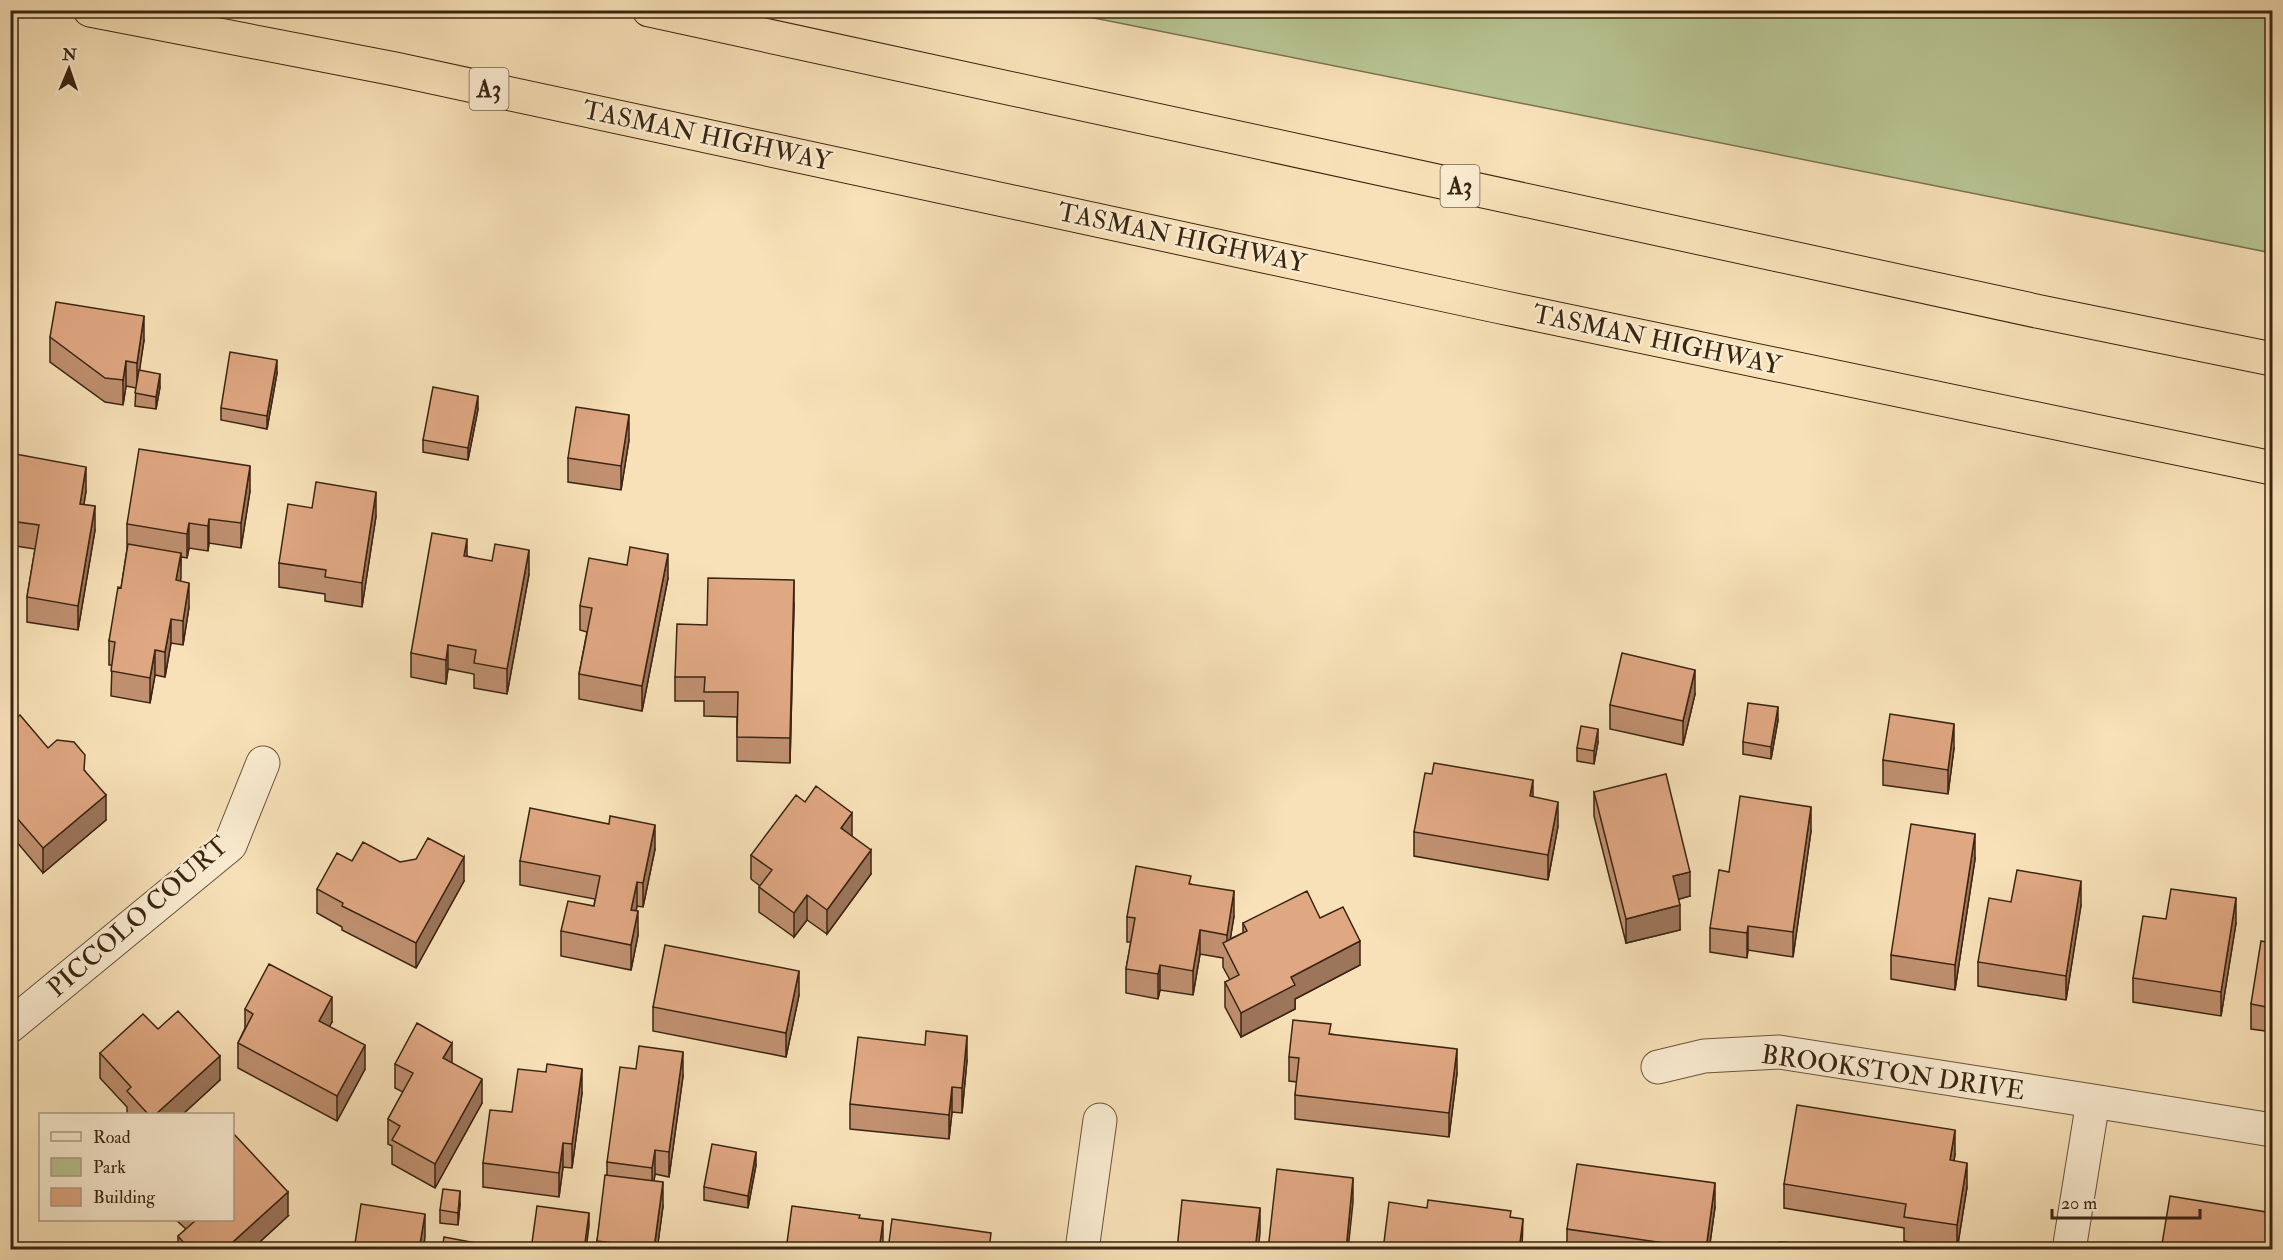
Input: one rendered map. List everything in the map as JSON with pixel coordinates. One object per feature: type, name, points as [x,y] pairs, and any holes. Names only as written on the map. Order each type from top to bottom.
[{"type":"highway","name":"TASMAN HIGHWAY","points":[[90,10],[395,69],[1496,306],[2272,468]]},
{"type":"highway","name":"A3","points":[[649,10],[2041,312],[2272,359]]},
{"type":"street","name":"PICCOLO COURT","points":[[10,1026],[230,844],[263,763]]},
{"type":"street","name":"BROOKSTON DRIVE","points":[[1658,1067],[1704,1056],[1779,1052],[2272,1130]]},
{"type":"street","points":[[2068,1250],[2093,1101]]},
{"type":"street","points":[[1082,1250],[1100,1120]]},
{"type":"green space","points":[[1059,11],[2272,11],[2272,253]]},
{"type":"building","points":[[56,302],[144,316],[137,363],[126,361],[123,380],[105,378],[50,337]]},
{"type":"building","points":[[230,352],[277,360],[267,416],[221,408]]},
{"type":"building","points":[[139,370],[160,374],[156,397],[135,393]]},
{"type":"building","points":[[433,387],[478,396],[468,448],[423,440]]},
{"type":"building","points":[[576,407],[629,415],[621,466],[568,458]]},
{"type":"building","points":[[139,449],[250,466],[241,523],[209,519],[208,526],[189,523],[187,534],[127,524]]},
{"type":"building","points":[[10,453],[86,467],[80,504],[95,506],[78,606],[27,597],[39,525],[10,521]]},
{"type":"building","points":[[316,482],[376,492],[362,583],[325,577],[326,570],[279,563],[288,504],[312,508]]},
{"type":"building","points":[[432,533],[467,539],[464,556],[492,561],[495,544],[529,550],[507,669],[474,663],[476,650],[448,645],[446,660],[411,653]]},
{"type":"building","points":[[128,544],[181,553],[176,580],[189,583],[183,621],[171,619],[165,652],[155,650],[150,678],[111,671],[115,642],[109,641]]},
{"type":"building","points":[[630,547],[668,554],[642,686],[579,674],[592,608],[580,606],[589,558],[627,565]]},
{"type":"building","points":[[708,578],[794,580],[790,738],[737,737],[738,692],[704,692],[705,677],[675,677],[677,624],[707,625]]},
{"type":"building","points":[[1622,653],[1695,670],[1683,721],[1610,705]]},
{"type":"building","points":[[1748,703],[1778,707],[1771,747],[1743,742]]},
{"type":"building","points":[[1890,714],[1954,724],[1948,770],[1883,760]]},
{"type":"building","points":[[20,715],[48,748],[57,740],[74,742],[85,755],[84,770],[106,795],[43,848],[10,810],[10,723]]},
{"type":"building","points":[[1581,726],[1598,729],[1594,751],[1577,748]]},
{"type":"building","points":[[1434,763],[1533,780],[1530,796],[1558,802],[1548,855],[1414,832],[1425,773],[1432,774]]},
{"type":"building","points":[[1666,774],[1690,872],[1673,876],[1680,905],[1626,919],[1594,792]]},
{"type":"building","points":[[816,786],[852,813],[841,828],[871,850],[827,910],[807,895],[794,913],[759,887],[772,870],[751,855],[796,795],[805,802]]},
{"type":"building","points":[[1740,796],[1811,807],[1793,932],[1748,926],[1747,933],[1710,928],[1719,870],[1729,872]]},
{"type":"building","points":[[530,808],[609,824],[610,816],[655,825],[643,883],[637,882],[631,910],[638,911],[631,945],[561,931],[568,901],[594,906],[600,876],[520,861]]},
{"type":"building","points":[[1911,824],[1975,834],[1955,965],[1891,955]]},
{"type":"building","points":[[428,838],[464,857],[416,943],[342,906],[343,903],[317,889],[337,853],[352,861],[363,842],[400,862],[416,859]]},
{"type":"building","points":[[1136,866],[1191,876],[1189,884],[1234,891],[1227,935],[1200,930],[1193,971],[1160,965],[1158,974],[1126,969],[1135,918],[1127,917]]},
{"type":"building","points":[[2017,870],[2081,881],[2066,976],[1978,962],[1989,898],[2011,902]]},
{"type":"building","points":[[2171,889],[2236,898],[2221,992],[2133,978],[2143,916],[2166,919]]},
{"type":"building","points":[[1307,891],[1320,918],[1343,907],[1360,941],[1291,977],[1295,985],[1241,1013],[1225,982],[1239,975],[1223,943],[1247,931],[1243,923]]},
{"type":"building","points":[[2261,941],[2272,943],[2272,1008],[2251,1004]]},
{"type":"building","points":[[665,945],[799,971],[786,1033],[653,1007]]},
{"type":"building","points":[[269,964],[332,997],[319,1021],[365,1045],[337,1096],[238,1043],[253,1014],[245,1009]]},
{"type":"building","points":[[178,1011],[220,1056],[157,1113],[147,1113],[127,1091],[131,1087],[100,1053],[143,1014],[158,1029]]},
{"type":"building","points":[[1293,1020],[1331,1024],[1329,1034],[1457,1049],[1449,1113],[1295,1095],[1299,1058],[1289,1057]]},
{"type":"building","points":[[417,1023],[452,1043],[443,1058],[482,1079],[435,1164],[392,1140],[400,1126],[388,1119],[413,1073],[395,1064]]},
{"type":"building","points":[[926,1031],[967,1036],[962,1088],[952,1087],[949,1115],[850,1104],[858,1037],[925,1045]]},
{"type":"building","points":[[639,1046],[683,1052],[669,1152],[655,1150],[652,1168],[607,1162],[620,1067],[636,1069]]},
{"type":"building","points":[[547,1064],[582,1069],[572,1144],[563,1143],[559,1173],[483,1163],[490,1110],[512,1112],[518,1069],[546,1072]]},
{"type":"building","points":[[1797,1105],[1955,1130],[1950,1160],[1967,1163],[1957,1225],[1904,1217],[1906,1204],[1784,1184]]},
{"type":"building","points":[[234,1134],[288,1192],[224,1250],[190,1250],[178,1236],[195,1221],[234,1221]]},
{"type":"building","points":[[712,1144],[756,1152],[748,1196],[704,1187]]},
{"type":"building","points":[[1577,1164],[1715,1183],[1706,1249],[1567,1229]]},
{"type":"building","points":[[1277,1169],[1353,1178],[1346,1250],[1268,1250]]},
{"type":"building","points":[[605,1175],[663,1182],[654,1248],[597,1241]]},
{"type":"building","points":[[443,1189],[460,1191],[458,1213],[440,1210]]},
{"type":"building","points":[[2170,1196],[2272,1213],[2272,1250],[2161,1250]]},
{"type":"building","points":[[1182,1200],[1260,1208],[1255,1250],[1177,1250]]},
{"type":"building","points":[[1428,1200],[1511,1211],[1510,1217],[1523,1219],[1519,1250],[1383,1250],[1389,1202],[1427,1208]]},
{"type":"building","points":[[361,1204],[425,1214],[419,1250],[354,1250]]},
{"type":"building","points":[[537,1206],[589,1213],[584,1250],[531,1250]]},
{"type":"building","points":[[792,1206],[860,1215],[859,1218],[883,1221],[879,1250],[786,1250]]},
{"type":"building","points":[[892,1219],[991,1233],[989,1250],[888,1250]]},
{"type":"building","points":[[444,1237],[508,1249],[442,1250]]},
{"type":"building","points":[[1779,1242],[1879,1249],[1879,1250],[1779,1250]]}]
